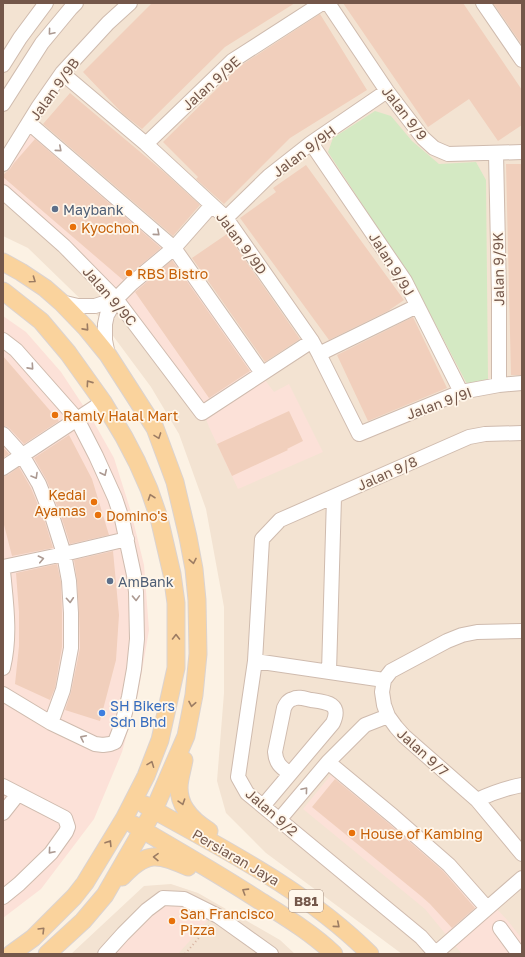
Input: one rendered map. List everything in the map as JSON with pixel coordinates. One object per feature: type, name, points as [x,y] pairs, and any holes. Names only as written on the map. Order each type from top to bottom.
[{"type":"main road","points":[[3,262],[45,288],[86,328],[108,355],[155,428],[175,482],[188,537],[198,600],[198,654],[194,695],[186,736],[185,758],[179,780],[179,792],[184,809],[192,818],[201,826],[224,840],[236,856]]},
{"type":"main road","points":[[3,292],[42,322],[68,353],[103,402],[127,443],[149,489],[159,518],[172,574],[176,604],[176,668],[160,740],[146,776],[124,819],[85,883],[74,898],[33,938],[11,954]]},
{"type":"main road","points":[[105,895],[154,810],[186,736]]},
{"type":"main road","name":"Persiaran Jaya","points":[[134,799],[281,883],[334,922],[370,954]]},
{"type":"main road","name":"Persiaran Jaya","points":[[124,819],[290,919],[321,942],[334,954]]},
{"type":"main road","points":[[47,954],[83,921],[130,868],[140,861],[156,856],[175,860],[201,872],[219,875]]},
{"type":"street","points":[[3,65],[20,38],[46,3]]},
{"type":"street","points":[[3,104],[42,43],[76,3]]},
{"type":"street","name":"Jalan 9/9B","points":[[3,164],[39,106],[62,74],[108,23],[130,3]]},
{"type":"street","name":"Jalan 9/9E","points":[[146,144],[232,61],[322,3]]},
{"type":"street","name":"Jalan 9/9","points":[[328,3],[387,91],[423,138],[434,148],[448,154],[522,152]]},
{"type":"street","points":[[483,3],[522,60]]},
{"type":"street","name":"Jalan 9/9D","points":[[62,74],[146,144],[226,218],[312,341],[359,434]]},
{"type":"street","name":"Jalan 9/9H","points":[[226,218],[269,176],[311,143],[387,91]]},
{"type":"street","points":[[29,123],[174,248],[262,373],[312,341]]},
{"type":"street","name":"Jalan 9/9J","points":[[311,143],[405,281],[461,392]]},
{"type":"street","name":"Jalan 9/9K","points":[[496,153],[499,385]]},
{"type":"street","name":"Jalan 9/9C","points":[[3,192],[64,246],[116,298],[202,412],[262,373]]},
{"type":"street","points":[[108,355],[104,324],[116,298],[174,248],[212,205]]},
{"type":"street","points":[[61,302],[78,306],[95,306],[116,298]]},
{"type":"street","points":[[319,354],[417,306]]},
{"type":"street","points":[[3,340],[16,350],[77,419],[115,498],[127,539],[136,592],[137,639],[129,697],[122,724],[115,742],[103,745],[96,744],[51,723],[3,694]]},
{"type":"street","name":"Jalan 9/9I","points":[[359,434],[461,392],[499,385],[522,383]]},
{"type":"street","points":[[3,468],[103,402]]},
{"type":"street","name":"Jalan 9/8","points":[[262,539],[280,520],[469,436],[522,433]]},
{"type":"street","points":[[3,434],[22,455],[39,484],[53,519],[64,554],[71,613],[71,648],[63,690],[51,723]]},
{"type":"street","points":[[329,672],[334,497]]},
{"type":"street","points":[[3,568],[127,539]]},
{"type":"street","name":"Jalan 9/2","points":[[262,539],[254,661],[238,777],[247,793],[421,937],[436,954]]},
{"type":"street","points":[[3,571],[8,635],[3,668]]},
{"type":"street","points":[[254,661],[384,680],[391,671],[447,641],[462,635],[477,632],[522,631]]},
{"type":"street","name":"Jalan 9/7","points":[[384,680],[382,692],[384,705],[388,716],[396,727],[404,736],[477,800],[522,854]]},
{"type":"street","points":[[263,806],[290,774],[333,723],[336,717],[333,705],[327,702],[298,698],[287,702],[284,708],[275,752],[278,763],[290,774]]},
{"type":"street","points":[[280,820],[328,762],[365,725],[388,716]]},
{"type":"street","points":[[328,762],[449,865],[487,908]]},
{"type":"street","points":[[477,800],[491,793],[522,785]]},
{"type":"street","points":[[3,786],[65,818],[68,827],[66,832],[50,853],[19,884],[3,896]]},
{"type":"street","points":[[3,813],[18,794]]},
{"type":"street","points":[[436,954],[522,878]]},
{"type":"street","points":[[105,954],[147,910],[163,898],[184,899],[218,916],[265,952]]},
{"type":"street","points":[[500,928],[519,954]]},
{"type":"path","points":[[184,954],[218,916]]},
{"type":"shaded area","points":[[3,3],[522,3],[522,954],[402,954],[266,853],[226,813],[217,781],[224,693],[224,607],[206,509],[179,434],[151,387],[99,317],[28,248],[3,236]]},
{"type":"shaded area","points":[[31,128],[174,252],[274,392],[289,384],[323,452],[238,489],[209,427],[202,408],[109,286],[3,187],[3,178]]},
{"type":"shaded area","points":[[3,316],[26,332],[61,372],[92,419],[114,458],[131,512],[144,565],[149,630],[138,694],[122,752],[94,819],[41,889],[3,918]]},
{"type":"shaded area","points":[[339,765],[449,857],[508,921],[522,939],[522,954],[462,954],[425,909],[303,809]]},
{"type":"shaded area","points":[[171,884],[198,893],[280,940],[295,954],[71,954],[144,886]]},
{"type":"shaded area","points":[[182,903],[210,918],[178,954],[112,954],[163,904]]},
{"type":"green space","points":[[375,111],[391,116],[412,141],[439,164],[476,162],[486,180],[488,379],[467,384],[415,285],[328,152],[333,138]]},
{"type":"building","points":[[152,3],[295,3],[225,47],[142,129],[123,114],[83,72]]},
{"type":"building","points":[[343,3],[463,3],[522,90],[522,125],[498,141],[469,99],[428,127]]},
{"type":"building","points":[[493,3],[522,3],[522,45]]},
{"type":"building","points":[[320,14],[367,90],[290,138],[224,204],[196,179],[198,177],[163,142],[240,66]]},
{"type":"building","points":[[70,93],[164,172],[200,205],[173,236],[43,124]]},
{"type":"building","points":[[35,139],[161,248],[123,280],[3,177],[3,175],[10,169]]},
{"type":"building","points":[[506,164],[522,164],[522,375],[511,375]]},
{"type":"building","points":[[306,165],[404,300],[388,311],[329,340],[240,218],[276,192],[273,188]]},
{"type":"building","points":[[227,234],[300,339],[265,362],[192,258]]},
{"type":"building","points":[[172,260],[250,371],[209,398],[135,292]]},
{"type":"building","points":[[413,317],[447,388],[368,421],[337,355]]},
{"type":"building","points":[[3,356],[59,421],[24,444],[9,428],[3,426]]},
{"type":"building","points":[[289,411],[303,441],[287,449],[288,450],[232,476],[217,444]]},
{"type":"building","points":[[69,435],[92,479],[109,535],[70,544],[47,481],[34,458]]},
{"type":"building","points":[[3,447],[9,454],[3,458]]},
{"type":"building","points":[[19,467],[31,488],[45,522],[53,548],[12,556],[3,521],[3,476],[8,475]]},
{"type":"building","points":[[113,551],[119,615],[116,660],[100,721],[65,710],[71,692],[80,648],[77,580],[74,560]]},
{"type":"building","points":[[57,564],[61,582],[62,647],[55,688],[50,700],[15,684],[19,646],[19,612],[16,573]]},
{"type":"building","points":[[335,779],[443,871],[475,908],[452,928],[421,896],[312,807]]},
{"type":"place","name":"Maybank","points":[[55,209]]},
{"type":"place","name":"Kyochon","points":[[73,227]]},
{"type":"place","name":"RBS Bistro","points":[[129,273]]},
{"type":"place","name":"Ramly Halal Mart","points":[[55,415]]},
{"type":"place","name":"Kedai Ayamas","points":[[94,502]]},
{"type":"place","name":"Domino's","points":[[98,515]]},
{"type":"place","name":"AmBank","points":[[110,581]]},
{"type":"place","name":"SH Bikers Sdn Bhd","points":[[102,713]]},
{"type":"place","name":"House of Kambing","points":[[352,833]]},
{"type":"place","name":"San Francisco Pizza","points":[[172,921]]}]
